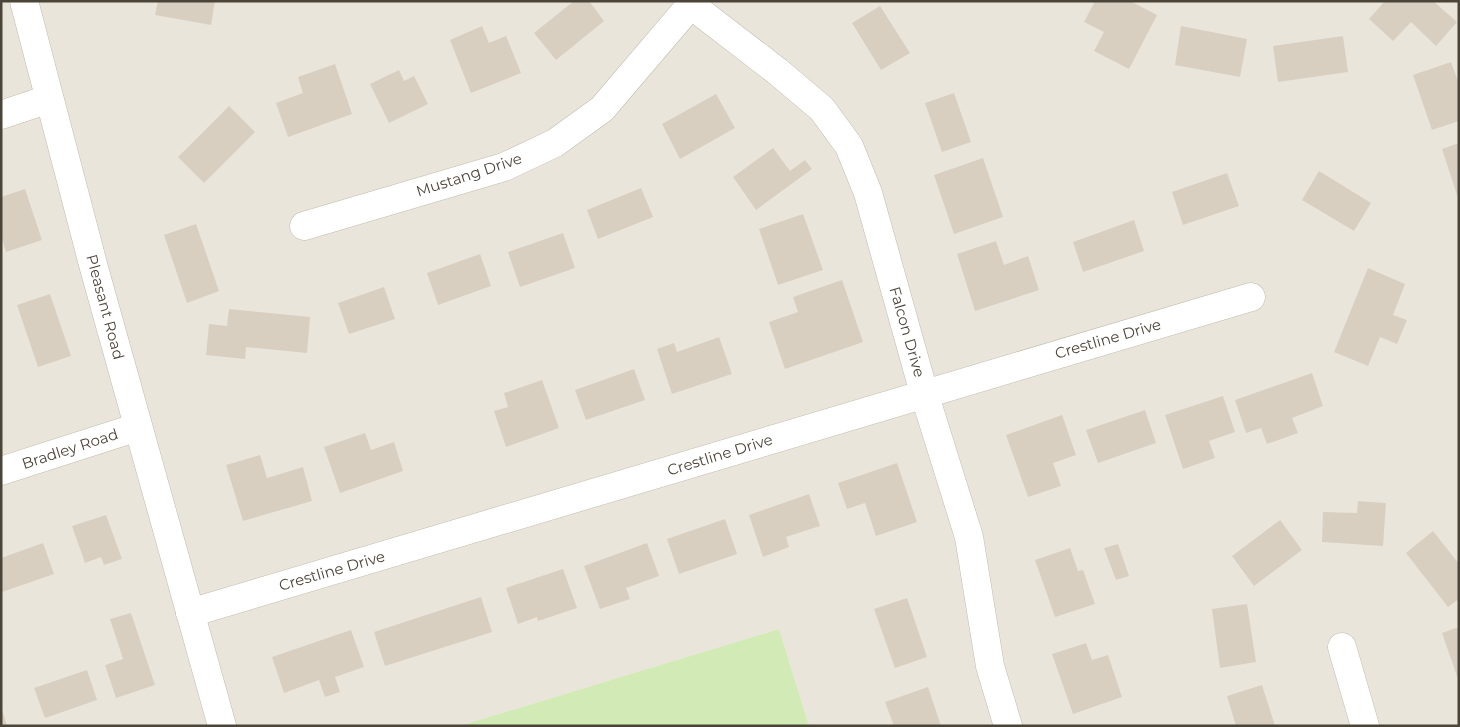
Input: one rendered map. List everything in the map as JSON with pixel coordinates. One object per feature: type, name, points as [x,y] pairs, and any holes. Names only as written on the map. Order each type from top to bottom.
[{"type":"street","name":"Pleasant Road","points":[[24,1],[138,427],[222,726]]},
{"type":"street","name":"Mustang Drive","points":[[304,226],[504,167],[555,143],[602,109],[693,3]]},
{"type":"street","name":"Falcon Drive","points":[[693,3],[822,109],[849,146],[868,194],[924,393],[969,537],[990,666],[1008,726]]},
{"type":"street","points":[[1,115],[49,99]]},
{"type":"street","name":"Crestline Drive","points":[[190,613],[1250,297]]},
{"type":"street","name":"Bradley Road","points":[[1,471],[138,427]]},
{"type":"street","points":[[1342,647],[1365,726]]},
{"type":"shaded area","points":[[1,1],[1459,1],[1459,726],[809,726],[779,629],[459,726],[1,726]]},
{"type":"green space","points":[[779,629],[809,726],[459,726]]},
{"type":"building","points":[[158,1],[215,1],[211,25],[155,15]]},
{"type":"building","points":[[574,1],[589,1],[604,21],[556,60],[534,33]]},
{"type":"building","points":[[1095,1],[1130,1],[1157,15],[1129,69],[1094,51],[1104,32],[1084,22]]},
{"type":"building","points":[[1385,1],[1433,1],[1457,22],[1436,46],[1411,22],[1393,41],[1369,19]]},
{"type":"building","points":[[880,6],[910,53],[881,70],[852,23]]},
{"type":"building","points":[[482,26],[489,43],[506,36],[521,73],[471,93],[450,40]]},
{"type":"building","points":[[1181,26],[1247,39],[1240,77],[1175,65]]},
{"type":"building","points":[[1343,36],[1348,72],[1278,82],[1273,46]]},
{"type":"building","points":[[1451,62],[1459,84],[1459,121],[1432,130],[1413,75]]},
{"type":"building","points":[[335,64],[352,114],[288,137],[276,103],[303,93],[298,77]]},
{"type":"building","points":[[399,70],[404,81],[414,76],[428,104],[389,123],[370,84]]},
{"type":"building","points":[[954,93],[971,142],[942,152],[925,103]]},
{"type":"building","points":[[716,94],[735,128],[680,159],[662,124]]},
{"type":"building","points":[[229,106],[255,132],[204,183],[178,157]]},
{"type":"building","points":[[1459,143],[1459,198],[1458,198],[1442,149]]},
{"type":"building","points":[[773,148],[790,171],[805,160],[812,169],[756,210],[733,177]]},
{"type":"building","points":[[983,158],[1003,217],[954,234],[934,175]]},
{"type":"building","points":[[1319,171],[1371,203],[1354,231],[1302,200]]},
{"type":"building","points":[[1227,173],[1239,206],[1183,225],[1172,192]]},
{"type":"building","points":[[641,188],[653,217],[598,239],[587,210]]},
{"type":"building","points":[[25,189],[42,240],[6,252],[1,235],[1,197]]},
{"type":"building","points":[[803,214],[823,270],[778,285],[759,229]]},
{"type":"building","points":[[1134,220],[1144,251],[1083,272],[1073,242]]},
{"type":"building","points":[[196,224],[219,291],[187,303],[164,235]]},
{"type":"building","points":[[563,233],[575,268],[520,287],[508,252]]},
{"type":"building","points":[[996,241],[1004,265],[1028,256],[1039,290],[975,311],[957,254]]},
{"type":"building","points":[[480,254],[491,286],[438,305],[427,273]]},
{"type":"building","points":[[1368,268],[1405,284],[1393,315],[1407,320],[1397,344],[1380,337],[1368,366],[1334,352]]},
{"type":"building","points":[[842,280],[863,342],[785,369],[769,322],[798,312],[793,297]]},
{"type":"building","points":[[384,287],[395,319],[349,334],[338,303]]},
{"type":"building","points":[[50,294],[71,356],[38,367],[17,305]]},
{"type":"building","points":[[229,309],[310,317],[307,353],[246,347],[245,359],[206,355],[209,324],[227,326]]},
{"type":"building","points":[[719,337],[732,374],[672,394],[657,349],[674,343],[677,352]]},
{"type":"building","points":[[634,369],[645,400],[586,420],[575,390]]},
{"type":"building","points":[[1312,373],[1323,406],[1292,418],[1298,433],[1267,444],[1261,428],[1246,433],[1235,400]]},
{"type":"building","points":[[542,380],[559,428],[506,447],[494,411],[508,407],[504,393]]},
{"type":"building","points":[[1223,396],[1235,432],[1209,441],[1215,458],[1183,469],[1165,415]]},
{"type":"building","points":[[1145,410],[1156,443],[1098,463],[1086,430]]},
{"type":"building","points":[[1062,415],[1076,455],[1053,463],[1061,486],[1028,497],[1006,435]]},
{"type":"building","points":[[365,433],[371,450],[394,442],[403,471],[340,493],[324,447]]},
{"type":"building","points":[[260,455],[267,478],[303,467],[312,501],[243,521],[226,465]]},
{"type":"building","points":[[897,463],[917,522],[876,536],[865,503],[847,509],[838,483]]},
{"type":"building","points":[[809,494],[820,526],[786,537],[789,547],[763,557],[749,515]]},
{"type":"building","points":[[1358,501],[1386,503],[1383,546],[1322,542],[1323,512],[1357,513]]},
{"type":"building","points":[[106,515],[122,559],[104,565],[101,557],[85,563],[72,526]]},
{"type":"building","points":[[725,519],[737,554],[679,574],[667,539]]},
{"type":"building","points":[[1280,520],[1302,550],[1254,586],[1232,556]]},
{"type":"building","points":[[1433,531],[1459,564],[1459,599],[1448,607],[1406,553]]},
{"type":"building","points":[[43,543],[54,574],[2,592],[1,558]]},
{"type":"building","points":[[647,543],[659,576],[626,588],[630,599],[600,609],[584,566]]},
{"type":"building","points":[[1118,544],[1129,576],[1116,580],[1104,548]]},
{"type":"building","points":[[1070,548],[1078,571],[1083,570],[1095,604],[1055,617],[1035,560]]},
{"type":"building","points":[[563,569],[577,608],[538,621],[537,617],[518,624],[506,588]]},
{"type":"building","points":[[481,597],[492,632],[385,666],[374,632]]},
{"type":"building","points":[[907,598],[927,657],[895,668],[874,609]]},
{"type":"building","points":[[1247,604],[1256,662],[1220,668],[1212,609]]},
{"type":"building","points":[[131,613],[155,685],[116,698],[105,665],[123,659],[110,619]]},
{"type":"building","points":[[1459,627],[1459,679],[1458,679],[1442,633]]},
{"type":"building","points":[[351,630],[364,667],[335,677],[340,692],[325,697],[319,680],[284,693],[272,657]]},
{"type":"building","points":[[1086,643],[1092,660],[1108,655],[1122,697],[1073,714],[1052,654]]},
{"type":"building","points":[[87,670],[97,700],[45,718],[34,688]]},
{"type":"building","points":[[1262,685],[1275,726],[1236,726],[1227,696]]},
{"type":"building","points":[[928,687],[941,726],[894,726],[885,702]]},
{"type":"building","points":[[2,710],[7,726],[1,726]]}]
